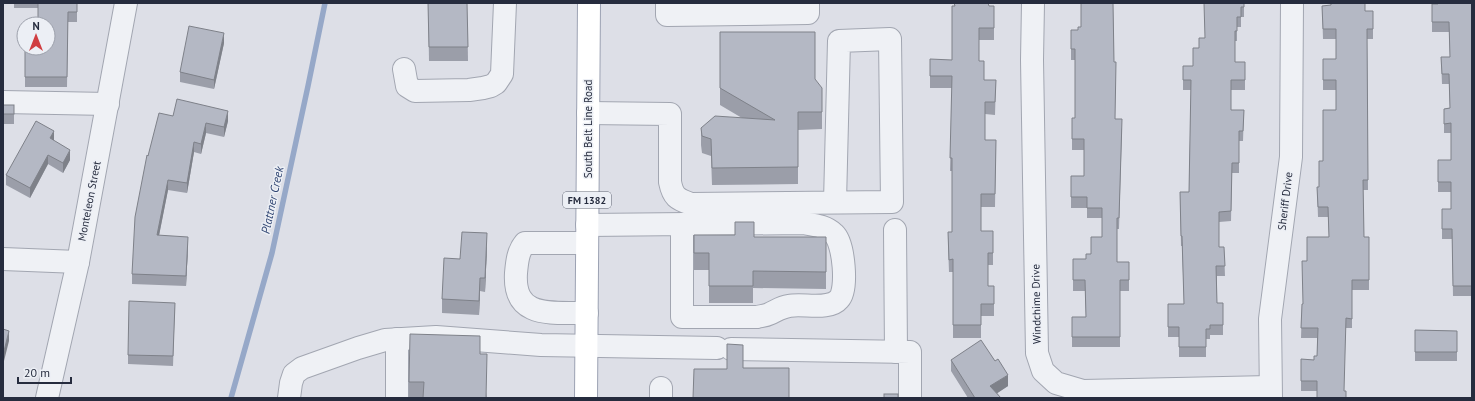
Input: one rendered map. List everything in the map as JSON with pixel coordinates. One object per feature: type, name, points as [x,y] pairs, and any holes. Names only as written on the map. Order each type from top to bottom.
[{"type":"main road","name":"South Belt Line Road","points":[[586,398],[589,3]]},
{"type":"street","name":"Monteleon Street","points":[[47,398],[78,262],[126,3]]},
{"type":"street","points":[[404,69],[407,86],[415,90],[469,90],[491,86],[496,83],[502,74],[505,3]]},
{"type":"street","points":[[667,3],[667,15],[808,13],[808,3]]},
{"type":"street","name":"Windchime Drive","points":[[1033,3],[1032,60],[1037,353],[1043,371],[1056,382],[1083,391],[1271,392]]},
{"type":"street","name":"Sheriff Drive","points":[[1271,392],[1270,319],[1291,156],[1292,3]]},
{"type":"street","points":[[588,113],[670,114],[670,182],[672,192],[681,200],[691,204],[892,202],[890,39],[839,41],[835,202]]},
{"type":"street","points":[[3,102],[108,104]]},
{"type":"street","points":[[587,313],[537,311],[529,307],[522,300],[517,290],[516,279],[518,257],[521,247],[525,243],[587,234],[682,224],[803,223],[818,225],[829,230],[836,236],[840,244],[843,258],[844,290],[840,299],[829,305],[789,305],[777,309],[769,314],[757,317],[682,317],[682,224]]},
{"type":"street","points":[[896,230],[896,352]]},
{"type":"street","points":[[3,259],[78,262]]},
{"type":"street","points":[[289,398],[294,374],[302,368],[358,348],[386,340],[436,337],[541,345],[910,352],[910,398]]},
{"type":"street","points":[[397,339],[397,398]]},
{"type":"building","points":[[38,3],[77,3],[77,12],[68,12],[67,77],[25,77],[25,56],[56,56],[56,16],[38,16]]},
{"type":"building","points":[[428,3],[467,3],[468,47],[429,47]]},
{"type":"building","points":[[954,3],[988,3],[989,6],[994,6],[994,28],[979,28],[979,61],[984,61],[984,80],[996,80],[995,102],[985,102],[985,140],[996,140],[995,194],[981,194],[981,231],[993,231],[993,253],[988,253],[988,286],[994,286],[994,304],[981,304],[981,325],[953,325],[953,259],[949,260],[948,232],[952,232],[952,158],[950,158],[952,76],[930,76],[930,59],[952,60],[952,6],[955,6]]},
{"type":"building","points":[[1081,3],[1113,3],[1114,62],[1116,62],[1115,119],[1122,119],[1119,218],[1117,218],[1117,262],[1129,262],[1129,280],[1120,280],[1120,337],[1072,337],[1072,317],[1086,317],[1085,280],[1073,280],[1073,259],[1086,259],[1086,254],[1091,254],[1091,237],[1102,237],[1102,208],[1087,208],[1087,197],[1071,197],[1071,176],[1084,176],[1084,139],[1072,139],[1072,118],[1075,118],[1075,49],[1071,49],[1071,30],[1078,30],[1078,27],[1081,27]]},
{"type":"building","points":[[1204,3],[1244,3],[1244,7],[1241,7],[1241,17],[1237,17],[1237,31],[1235,31],[1235,62],[1245,62],[1245,80],[1231,80],[1231,110],[1244,110],[1243,131],[1239,131],[1239,163],[1232,163],[1231,211],[1219,212],[1219,247],[1224,247],[1225,266],[1216,266],[1217,303],[1223,303],[1223,325],[1210,325],[1210,329],[1206,329],[1206,347],[1179,347],[1179,327],[1168,327],[1168,304],[1184,304],[1180,192],[1189,192],[1191,80],[1183,80],[1183,66],[1193,66],[1193,48],[1199,48],[1199,38],[1205,38]]},
{"type":"building","points":[[1331,3],[1365,3],[1365,11],[1373,11],[1373,29],[1367,29],[1368,180],[1363,180],[1364,237],[1369,237],[1369,280],[1352,280],[1352,319],[1346,318],[1344,391],[1346,391],[1346,398],[1317,398],[1317,381],[1301,381],[1301,359],[1314,360],[1314,356],[1317,356],[1318,328],[1301,328],[1303,304],[1302,261],[1307,261],[1307,237],[1329,237],[1328,207],[1318,207],[1317,187],[1319,187],[1319,161],[1323,161],[1323,110],[1336,110],[1336,80],[1323,80],[1323,59],[1336,59],[1336,29],[1323,29],[1322,6],[1331,5]]},
{"type":"building","points":[[1472,3],[1472,286],[1453,286],[1452,229],[1442,229],[1442,209],[1451,209],[1451,182],[1438,182],[1438,160],[1451,160],[1451,123],[1444,124],[1444,109],[1450,108],[1449,74],[1442,74],[1441,57],[1450,57],[1449,22],[1432,22],[1432,4]]},
{"type":"building","points":[[189,26],[224,33],[214,80],[180,72]]},
{"type":"building","points":[[720,32],[815,32],[815,79],[822,88],[822,112],[798,112],[798,167],[712,168],[711,139],[702,136],[701,128],[715,116],[775,120],[720,88]]},
{"type":"building","points":[[177,99],[228,111],[224,127],[206,123],[201,144],[194,142],[187,183],[168,180],[157,235],[188,237],[186,276],[132,274],[135,217],[147,155],[148,156],[159,113],[173,116]]},
{"type":"building","points":[[3,105],[14,105],[14,114],[3,114]]},
{"type":"building","points":[[36,121],[54,131],[50,138],[70,150],[63,163],[48,155],[30,188],[6,175]]},
{"type":"building","points":[[735,222],[754,222],[754,237],[826,237],[826,272],[753,271],[753,286],[709,286],[709,253],[694,253],[694,235],[735,235]]},
{"type":"building","points":[[462,232],[487,233],[485,278],[480,278],[479,301],[442,299],[444,258],[460,259]]},
{"type":"building","points":[[129,301],[175,303],[173,356],[128,355]]},
{"type":"building","points":[[3,329],[9,331],[3,355]]},
{"type":"building","points":[[1415,330],[1457,331],[1457,352],[1415,352]]},
{"type":"building","points":[[410,334],[480,336],[480,354],[487,354],[486,398],[423,398],[424,382],[409,382]]},
{"type":"building","points":[[981,340],[995,361],[998,359],[1008,375],[990,386],[1001,398],[975,398],[951,360]]},
{"type":"building","points":[[727,344],[743,345],[743,368],[789,368],[789,398],[693,398],[694,369],[727,369]]},
{"type":"building","points":[[884,394],[898,394],[898,398],[884,398]]},
{"type":"waterway","name":"Plattner Creek","points":[[231,398],[272,253],[325,3]]}]
